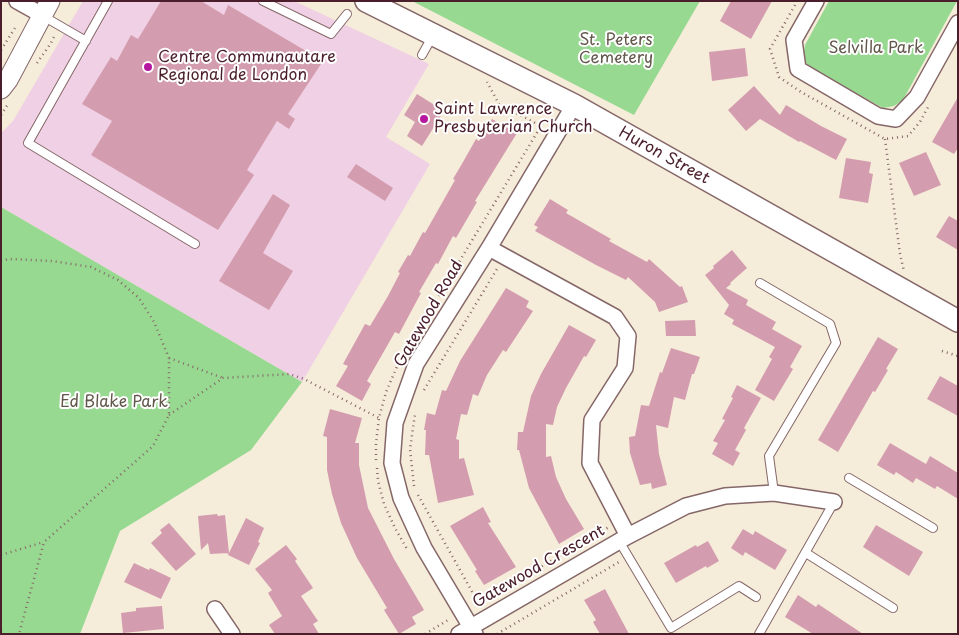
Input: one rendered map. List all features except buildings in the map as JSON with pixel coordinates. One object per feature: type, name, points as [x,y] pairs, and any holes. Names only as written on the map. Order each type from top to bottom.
[{"type":"main road","name":"Huron Street","points":[[366,1],[574,105],[958,321]]},
{"type":"street","points":[[1,90],[46,8],[16,1]]},
{"type":"street","points":[[816,1],[794,40],[798,69],[878,116],[896,119],[917,97],[958,23]]},
{"type":"street","name":"Gatewood Road","points":[[468,631],[400,498],[392,462],[394,423],[416,364],[574,105]]},
{"type":"street","name":"Gatewood Crescent","points":[[468,631],[624,539],[590,463],[592,420],[625,368],[628,336],[615,317],[488,248]]},
{"type":"street","points":[[624,539],[686,506],[725,496],[774,494],[834,502]]},
{"type":"street","points":[[215,609],[232,634]]},
{"type":"lane","points":[[108,1],[28,143],[195,244]]},
{"type":"lane","points":[[263,1],[332,34],[347,14]]},
{"type":"lane","points":[[46,8],[86,41]]},
{"type":"lane","points":[[422,55],[433,35]]},
{"type":"lane","points":[[760,283],[830,324],[836,343],[769,456],[774,494]]},
{"type":"lane","points":[[849,478],[933,528]]},
{"type":"lane","points":[[759,634],[834,502]]},
{"type":"lane","points":[[624,539],[671,628],[739,586],[756,597]]},
{"type":"lane","points":[[806,553],[893,608]]},
{"type":"path","points":[[885,139],[900,254],[905,274]]},
{"type":"path","points":[[1,261],[9,259],[52,261],[91,267],[118,280],[139,298],[154,322],[169,358],[169,415],[153,446],[44,542],[1,555]]},
{"type":"path","points":[[421,396],[429,379],[498,268]]},
{"type":"path","points":[[942,351],[958,356]]},
{"type":"path","points":[[169,358],[223,378],[289,374],[304,379],[379,418]]},
{"type":"path","points":[[169,415],[223,378]]},
{"type":"path","points":[[416,411],[410,449],[416,492],[479,604],[488,599]]},
{"type":"path","points":[[496,594],[611,526]]},
{"type":"path","points":[[18,634],[44,542]]},
{"type":"path","points":[[497,634],[621,562]]},
{"type":"path","points":[[1,630],[3,634]]},
{"type":"shaded area","points":[[83,1],[294,1],[429,64],[386,137],[430,164],[302,382],[1,207],[1,133],[13,121]]},
{"type":"green space","name":"St. Peters Cemetery","points":[[412,1],[700,1],[634,115]]},
{"type":"green space","name":"Selvilla Park","points":[[829,1],[957,1],[903,100],[894,106],[883,108],[810,68],[803,58],[805,45]]},
{"type":"green space","name":"Ed Blake Park","points":[[1,207],[302,382],[251,450],[120,531],[80,634],[1,634]]},
{"type":"place","name":"Centre Communautare Regional de London","points":[[148,67]]},
{"type":"place","name":"Saint Lawrence Presbyterian Church","points":[[424,119]]}]
